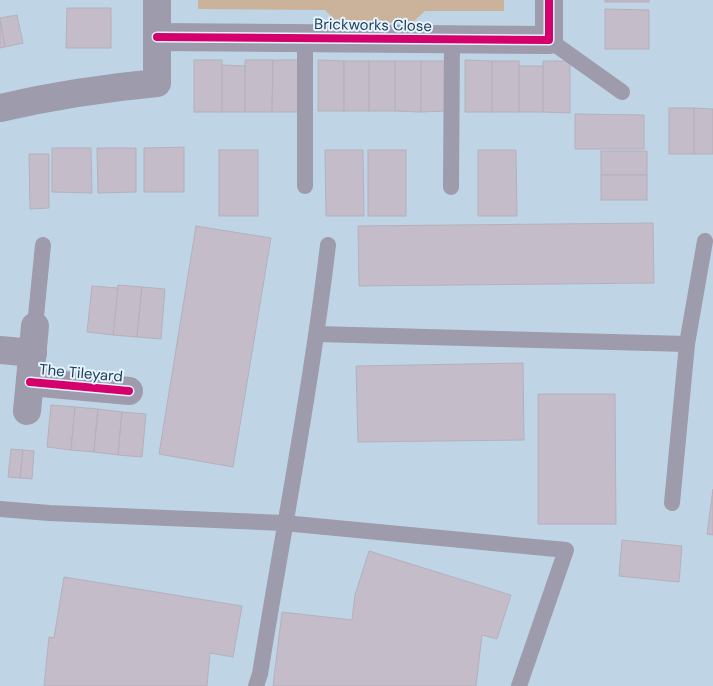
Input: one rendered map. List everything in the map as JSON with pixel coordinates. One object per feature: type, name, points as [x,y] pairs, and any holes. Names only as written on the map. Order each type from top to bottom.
[{"type":"street","points":[[0,108],[107,88],[156,83],[157,0]]},
{"type":"street","points":[[549,0],[549,40]]},
{"type":"street","name":"Brickworks Close","points":[[157,37],[549,40]]},
{"type":"street","name":"The Tileyard","points":[[27,411],[35,326]]},
{"type":"street","name":"The Tileyard","points":[[0,350],[32,353]]},
{"type":"street","name":"The Tileyard","points":[[30,382],[129,391]]},
{"type":"lane","name":"Brickworks Close","points":[[305,38],[305,186]]},
{"type":"lane","name":"Brickworks Close","points":[[451,187],[452,40]]},
{"type":"lane","points":[[549,40],[622,92]]},
{"type":"lane","points":[[672,503],[687,344],[705,241]]},
{"type":"lane","points":[[256,686],[260,674],[317,334],[328,245]]},
{"type":"lane","name":"The Tileyard","points":[[35,326],[43,246]]},
{"type":"lane","points":[[317,334],[687,344]]},
{"type":"lane","points":[[0,508],[48,513],[284,523],[566,550],[519,686]]},
{"type":"shaded area","points":[[198,0],[504,0],[504,11],[425,11],[412,23],[337,22],[325,10],[198,9]]},
{"type":"building","points":[[605,0],[649,0],[649,2],[605,2]]},
{"type":"building","points":[[67,8],[111,8],[111,48],[66,48]]},
{"type":"building","points":[[605,9],[649,10],[649,49],[605,49]]},
{"type":"building","points":[[17,15],[23,43],[5,47],[0,18]]},
{"type":"building","points":[[0,21],[5,47],[0,48]]},
{"type":"building","points":[[194,60],[222,60],[222,112],[194,112]]},
{"type":"building","points":[[245,60],[273,60],[272,112],[245,112]]},
{"type":"building","points":[[273,60],[300,60],[300,112],[272,112]]},
{"type":"building","points":[[318,60],[344,61],[344,111],[318,111]]},
{"type":"building","points":[[465,60],[492,61],[492,112],[465,112]]},
{"type":"building","points":[[344,61],[369,61],[369,111],[344,111]]},
{"type":"building","points":[[369,61],[395,61],[395,111],[369,111]]},
{"type":"building","points":[[395,61],[421,61],[421,112],[395,111]]},
{"type":"building","points":[[421,61],[446,61],[446,111],[421,112]]},
{"type":"building","points":[[492,61],[519,61],[519,112],[492,112]]},
{"type":"building","points":[[543,61],[570,61],[570,113],[543,112]]},
{"type":"building","points":[[222,65],[245,66],[245,112],[222,112]]},
{"type":"building","points":[[519,66],[543,66],[543,112],[519,112]]},
{"type":"building","points":[[669,108],[694,108],[694,154],[669,154]]},
{"type":"building","points":[[694,108],[713,109],[713,154],[694,154]]},
{"type":"building","points":[[575,114],[644,115],[644,149],[575,149]]},
{"type":"building","points":[[184,147],[184,192],[144,192],[144,148]]},
{"type":"building","points":[[52,148],[91,148],[92,193],[52,192]]},
{"type":"building","points":[[97,148],[136,148],[136,192],[98,193]]},
{"type":"building","points":[[219,150],[258,150],[258,216],[219,216]]},
{"type":"building","points":[[325,150],[363,150],[364,216],[326,216]]},
{"type":"building","points":[[368,150],[406,150],[406,216],[368,216]]},
{"type":"building","points":[[478,150],[516,150],[517,216],[478,216]]},
{"type":"building","points":[[601,151],[647,151],[647,175],[601,175]]},
{"type":"building","points":[[29,154],[49,154],[49,208],[30,209]]},
{"type":"building","points":[[601,175],[647,175],[647,200],[601,200]]},
{"type":"building","points":[[653,223],[654,283],[359,286],[358,226]]},
{"type":"building","points":[[196,226],[271,238],[233,467],[159,454]]},
{"type":"building","points":[[118,285],[142,287],[137,337],[113,335]]},
{"type":"building","points":[[92,286],[118,288],[113,335],[87,332]]},
{"type":"building","points":[[142,287],[165,289],[161,339],[137,337]]},
{"type":"building","points":[[523,363],[524,440],[358,442],[356,366]]},
{"type":"building","points":[[538,394],[615,394],[616,524],[538,524]]},
{"type":"building","points":[[51,405],[75,407],[71,450],[47,447]]},
{"type":"building","points":[[75,407],[98,409],[94,452],[71,450]]},
{"type":"building","points":[[98,409],[122,412],[118,455],[94,452]]},
{"type":"building","points":[[122,412],[146,414],[142,457],[118,455]]},
{"type":"building","points":[[11,449],[23,450],[20,478],[8,477]]},
{"type":"building","points":[[23,450],[34,451],[32,479],[20,478]]},
{"type":"building","points":[[713,489],[713,535],[707,534]]},
{"type":"building","points":[[622,540],[682,546],[679,582],[619,576]]},
{"type":"building","points":[[369,551],[511,595],[497,639],[482,635],[476,686],[273,686],[282,612],[352,620],[355,595]]},
{"type":"building","points":[[64,577],[242,606],[233,657],[210,653],[207,686],[44,686],[49,637],[54,638]]},
{"type":"cycle path","points":[[157,37],[549,40],[549,0]]},
{"type":"cycle path","points":[[30,382],[129,391]]}]
